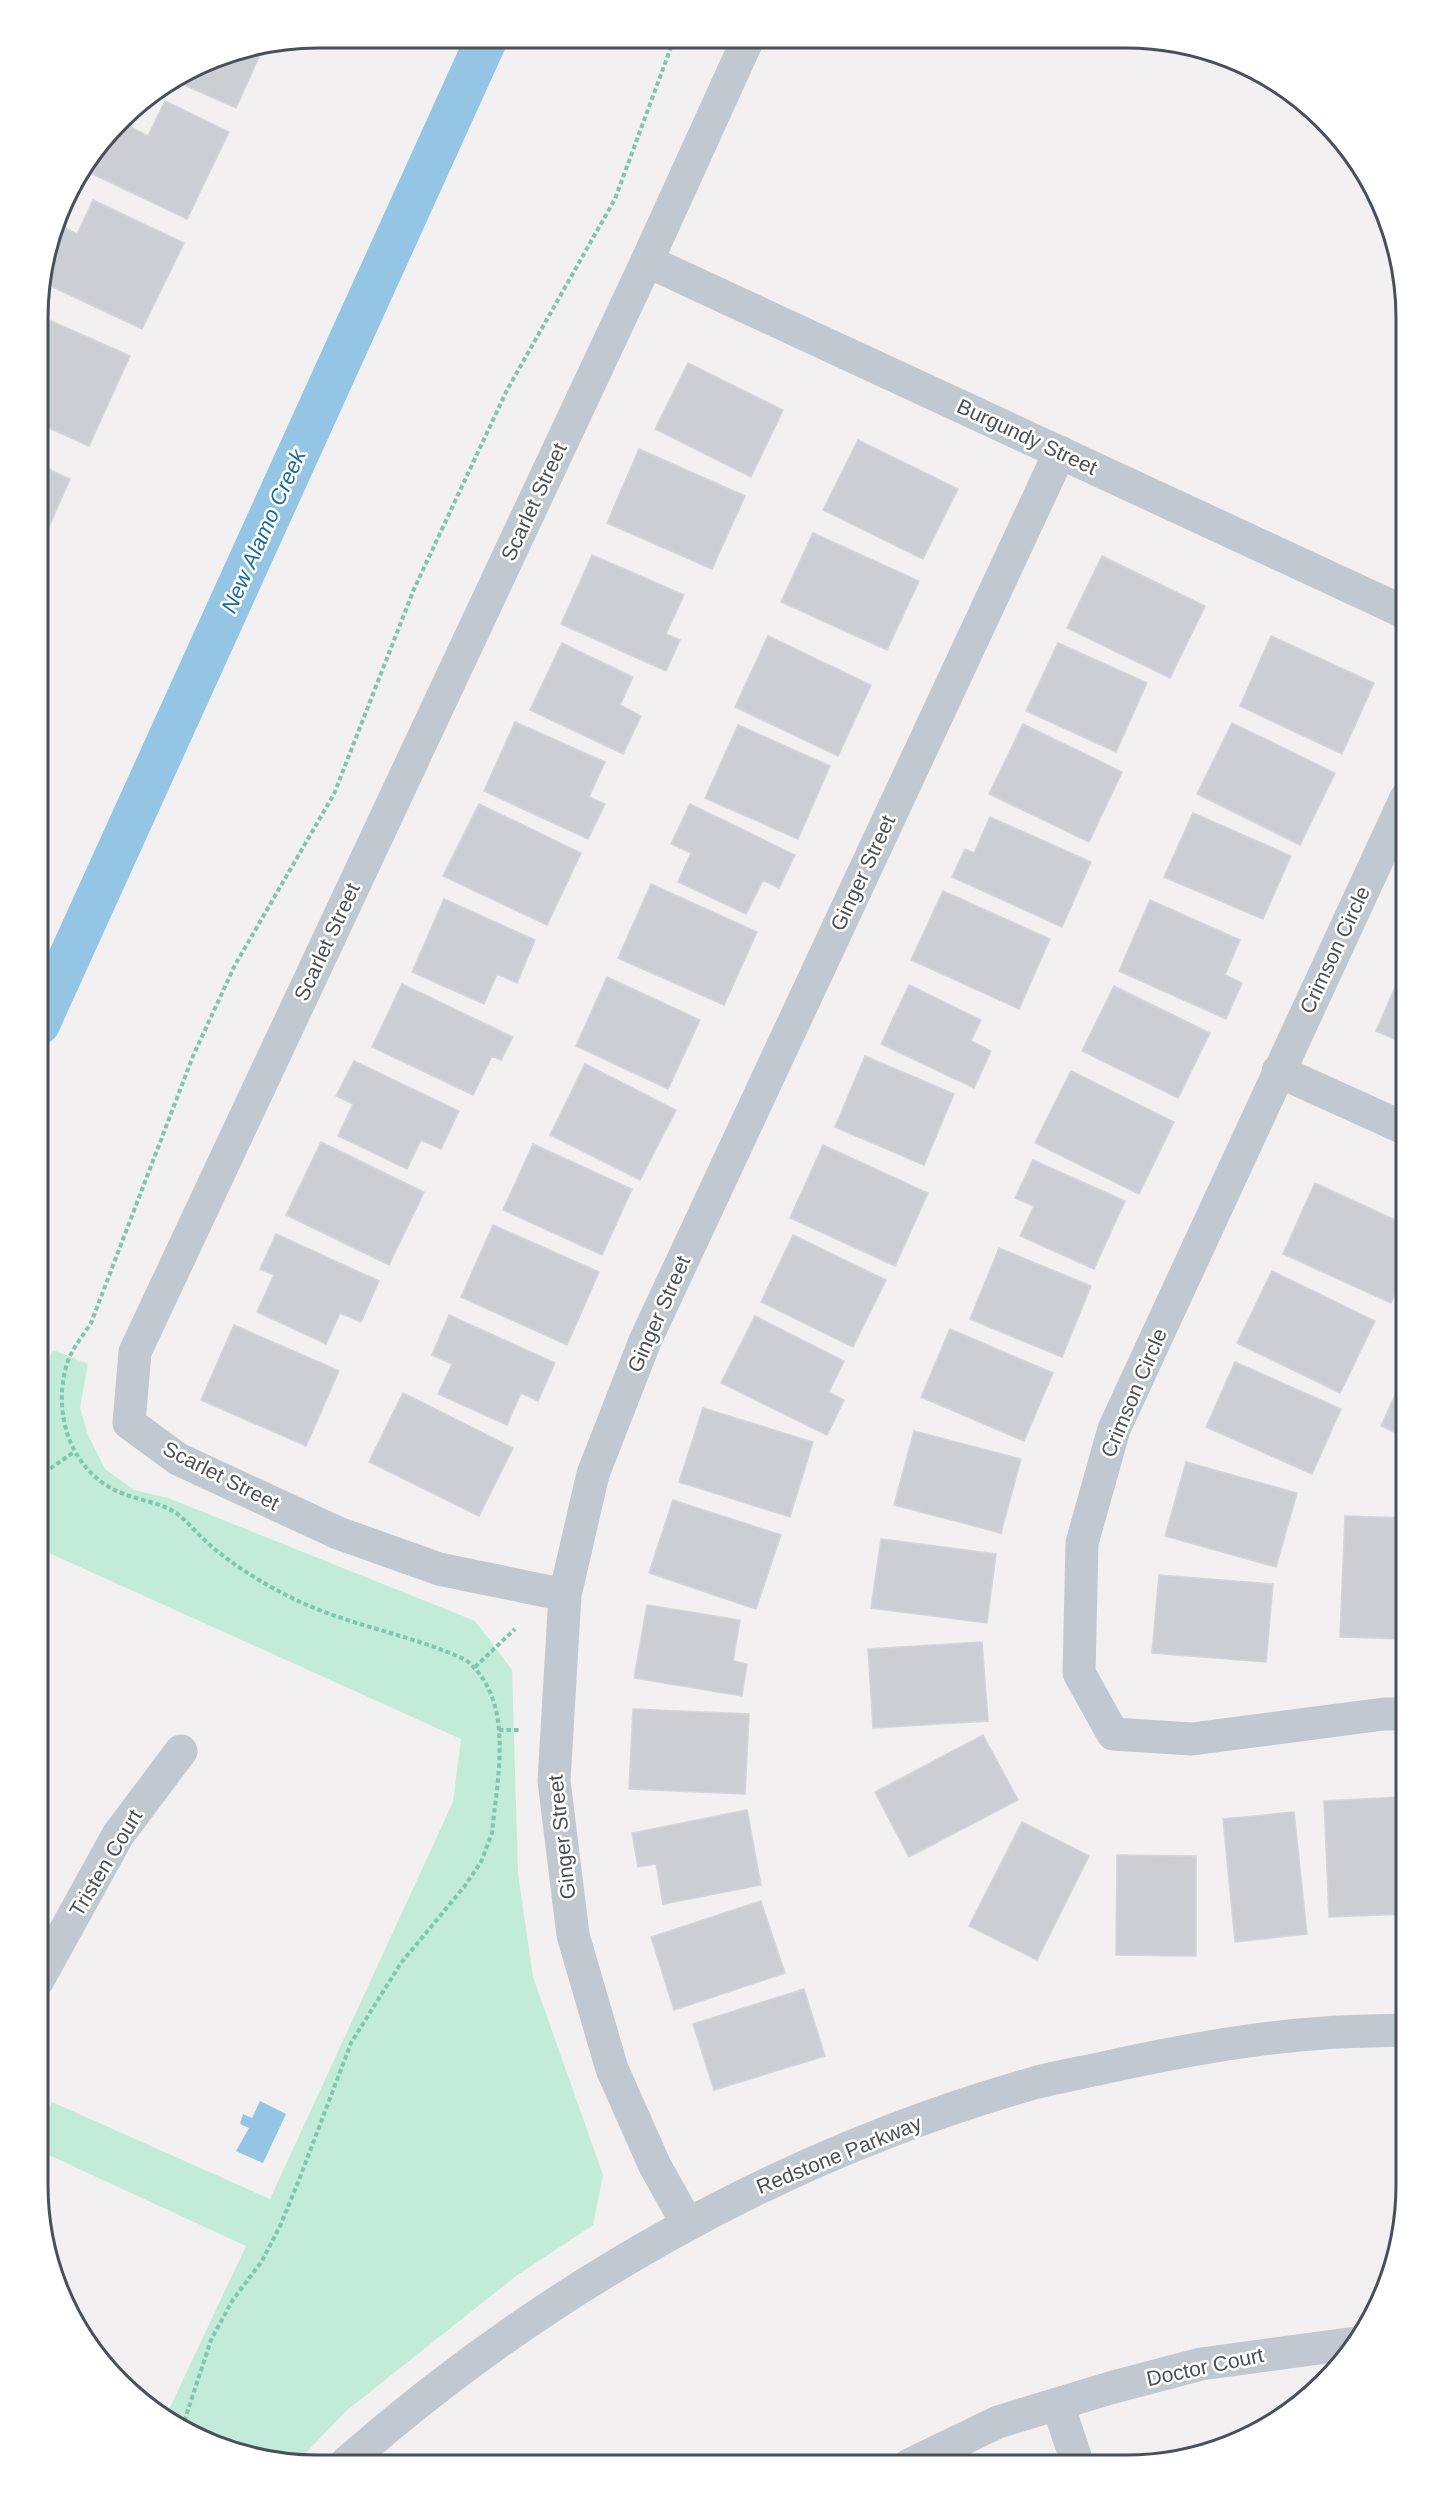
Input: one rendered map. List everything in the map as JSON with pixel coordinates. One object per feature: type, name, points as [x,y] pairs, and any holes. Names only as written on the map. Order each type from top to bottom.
[{"type":"street","name":"Scarlet Street","points":[[565,1594],[439,1569],[338,1533],[178,1458],[129,1423],[135,1352],[647,261],[744,48]]},
{"type":"street","name":"Burgundy Street","points":[[647,261],[1396,608]]},
{"type":"street","name":"Ginger Street","points":[[687,2223],[656,2166],[612,2069],[573,1935],[554,1781],[565,1594],[593,1474],[645,1341],[1060,452]]},
{"type":"street","name":"Crimson Circle","points":[[1396,819],[1114,1429],[1082,1543],[1079,1673],[1113,1734],[1192,1739],[1396,1714]]},
{"type":"street","points":[[1278,1071],[1396,1124]]},
{"type":"street","name":"Tristen Court","points":[[48,1962],[118,1835],[181,1751]]},
{"type":"street","name":"Redstone Parkway","points":[[355,2455],[403,2413],[543,2311],[687,2223],[780,2176],[831,2155],[914,2122],[1035,2083],[1171,2053],[1322,2033],[1396,2030]]},
{"type":"street","name":"Doctor Court","points":[[930,2455],[998,2422],[1201,2364],[1344,2345]]},
{"type":"street","points":[[1058,2405],[1075,2455]]},
{"type":"path","points":[[90,1323],[193,1056],[235,965],[334,794],[414,589],[497,411],[615,199],[671,48]]},
{"type":"path","points":[[48,1470],[74,1452]]},
{"type":"path","points":[[173,1511],[228,1559],[288,1596],[456,1656],[475,1667],[486,1683],[496,1705],[499,1730],[492,1833],[489,1846],[464,1887],[401,1964],[351,2043],[288,2208],[262,2260],[232,2301],[211,2340],[184,2420]]},
{"type":"path","points":[[475,1667],[515,1629]]},
{"type":"path","points":[[499,1730],[519,1730]]},
{"type":"green space","points":[[53,1350],[88,1364],[80,1408],[88,1435],[105,1469],[134,1490],[168,1498],[475,1621],[512,1670],[518,1874],[533,1977],[603,2175],[593,2225],[516,2276],[346,2411],[304,2454],[265,2450],[231,2441],[198,2427],[169,2410],[246,2246],[48,2155],[48,2110],[52,2102],[270,2199],[453,1802],[461,1739],[48,1553],[48,1361]]},
{"type":"water","points":[[260,2101],[286,2114],[263,2163],[236,2151],[249,2128],[240,2124],[243,2114],[252,2118]]},
{"type":"building","points":[[260,54],[236,108],[182,84],[231,62]]},
{"type":"building","points":[[165,101],[229,132],[187,219],[90,173],[128,126],[148,136]]},
{"type":"building","points":[[93,200],[184,243],[142,329],[50,286],[64,227],[77,234]]},
{"type":"building","points":[[48,320],[130,356],[89,446],[48,428]]},
{"type":"building","points":[[688,363],[783,410],[751,477],[655,429]]},
{"type":"building","points":[[858,440],[958,489],[923,559],[823,510]]},
{"type":"building","points":[[639,449],[745,496],[712,569],[607,523]]},
{"type":"building","points":[[48,469],[70,479],[48,529]]},
{"type":"building","points":[[813,533],[919,581],[887,650],[781,602]]},
{"type":"building","points":[[592,555],[684,595],[666,634],[680,640],[666,671],[561,624]]},
{"type":"building","points":[[1102,556],[1205,606],[1170,678],[1067,628]]},
{"type":"building","points":[[768,636],[871,685],[838,756],[735,707]]},
{"type":"building","points":[[1271,636],[1374,683],[1342,754],[1240,706]]},
{"type":"building","points":[[562,643],[633,677],[620,705],[641,716],[623,754],[530,710]]},
{"type":"building","points":[[1058,643],[1147,683],[1116,752],[1026,711]]},
{"type":"building","points":[[515,722],[605,762],[589,797],[605,804],[588,839],[484,791]]},
{"type":"building","points":[[1232,723],[1335,773],[1300,845],[1197,794]]},
{"type":"building","points":[[1023,724],[1122,772],[1089,842],[989,794]]},
{"type":"building","points":[[738,725],[830,766],[798,839],[705,798]]},
{"type":"building","points":[[479,804],[581,853],[547,925],[443,876]]},
{"type":"building","points":[[690,804],[795,855],[779,888],[763,880],[746,914],[678,882],[691,853],[671,844]]},
{"type":"building","points":[[1193,813],[1291,856],[1263,919],[1164,877]]},
{"type":"building","points":[[990,817],[1091,862],[1062,927],[952,877],[965,849],[974,853]]},
{"type":"building","points":[[651,884],[757,932],[724,1005],[618,958]]},
{"type":"building","points":[[943,891],[1050,939],[1019,1009],[911,960]]},
{"type":"building","points":[[444,899],[535,940],[517,983],[497,974],[484,1004],[412,972]]},
{"type":"building","points":[[1150,900],[1240,940],[1225,975],[1242,983],[1226,1019],[1119,971]]},
{"type":"building","points":[[607,977],[700,1020],[668,1089],[576,1046]]},
{"type":"building","points":[[402,984],[513,1037],[501,1060],[492,1056],[473,1095],[372,1047]]},
{"type":"building","points":[[909,985],[981,1020],[971,1041],[991,1051],[974,1088],[881,1044]]},
{"type":"building","points":[[1396,985],[1396,1040],[1376,1031]]},
{"type":"building","points":[[1114,986],[1210,1033],[1178,1098],[1082,1051]]},
{"type":"building","points":[[865,1056],[954,1094],[924,1165],[835,1127]]},
{"type":"building","points":[[354,1061],[459,1111],[441,1149],[421,1140],[407,1169],[338,1136],[353,1104],[336,1096]]},
{"type":"building","points":[[585,1064],[676,1110],[640,1180],[550,1135]]},
{"type":"building","points":[[1071,1071],[1174,1122],[1139,1194],[1035,1143]]},
{"type":"building","points":[[321,1142],[424,1192],[389,1265],[286,1215]]},
{"type":"building","points":[[533,1144],[632,1189],[602,1255],[503,1210]]},
{"type":"building","points":[[823,1145],[928,1193],[895,1266],[790,1218]]},
{"type":"building","points":[[1033,1160],[1125,1201],[1094,1269],[1020,1236],[1034,1206],[1015,1198]]},
{"type":"building","points":[[1315,1183],[1396,1220],[1396,1292],[1391,1303],[1283,1254]]},
{"type":"building","points":[[493,1225],[599,1272],[567,1345],[461,1297]]},
{"type":"building","points":[[276,1234],[379,1281],[361,1322],[340,1313],[326,1344],[257,1312],[274,1275],[260,1269]]},
{"type":"building","points":[[793,1235],[886,1280],[853,1347],[761,1302]]},
{"type":"building","points":[[999,1248],[1091,1286],[1062,1357],[970,1319]]},
{"type":"building","points":[[1272,1271],[1375,1321],[1340,1393],[1237,1343]]},
{"type":"building","points":[[449,1315],[555,1363],[538,1401],[521,1393],[507,1425],[438,1394],[452,1364],[432,1355]]},
{"type":"building","points":[[755,1316],[844,1361],[829,1392],[844,1400],[827,1435],[721,1383]]},
{"type":"building","points":[[234,1325],[339,1371],[306,1446],[201,1400]]},
{"type":"building","points":[[950,1329],[1053,1373],[1024,1441],[921,1397]]},
{"type":"building","points":[[1235,1362],[1341,1409],[1312,1474],[1206,1427]]},
{"type":"building","points":[[403,1393],[513,1448],[479,1516],[369,1462]]},
{"type":"building","points":[[1396,1393],[1396,1433],[1381,1426]]},
{"type":"building","points":[[703,1408],[813,1442],[790,1517],[679,1482]]},
{"type":"building","points":[[914,1431],[1021,1459],[1001,1533],[894,1505]]},
{"type":"building","points":[[1186,1462],[1297,1493],[1276,1567],[1165,1536]]},
{"type":"building","points":[[673,1500],[781,1535],[756,1609],[649,1573]]},
{"type":"building","points":[[1345,1516],[1396,1518],[1396,1639],[1340,1637]]},
{"type":"building","points":[[881,1539],[996,1554],[987,1623],[871,1608]]},
{"type":"building","points":[[1159,1575],[1273,1584],[1266,1662],[1152,1653]]},
{"type":"building","points":[[647,1605],[740,1620],[733,1661],[747,1664],[742,1696],[634,1678]]},
{"type":"building","points":[[982,1642],[988,1721],[873,1728],[868,1649]]},
{"type":"building","points":[[633,1709],[749,1714],[745,1794],[629,1789]]},
{"type":"building","points":[[983,1735],[1018,1800],[909,1857],[875,1792]]},
{"type":"building","points":[[1396,1797],[1396,1914],[1329,1917],[1324,1801]]},
{"type":"building","points":[[747,1810],[761,1885],[663,1904],[656,1864],[638,1867],[632,1833]]},
{"type":"building","points":[[1294,1812],[1307,1934],[1235,1942],[1223,1819]]},
{"type":"building","points":[[1022,1822],[1089,1856],[1037,1960],[969,1926]]},
{"type":"building","points":[[1117,1855],[1196,1856],[1196,1956],[1116,1955]]},
{"type":"building","points":[[761,1901],[785,1973],[674,2010],[651,1937]]},
{"type":"building","points":[[804,1989],[825,2056],[714,2090],[693,2024]]},
{"type":"waterway","name":"New Alamo Creek","points":[[48,1004],[482,48]]}]
